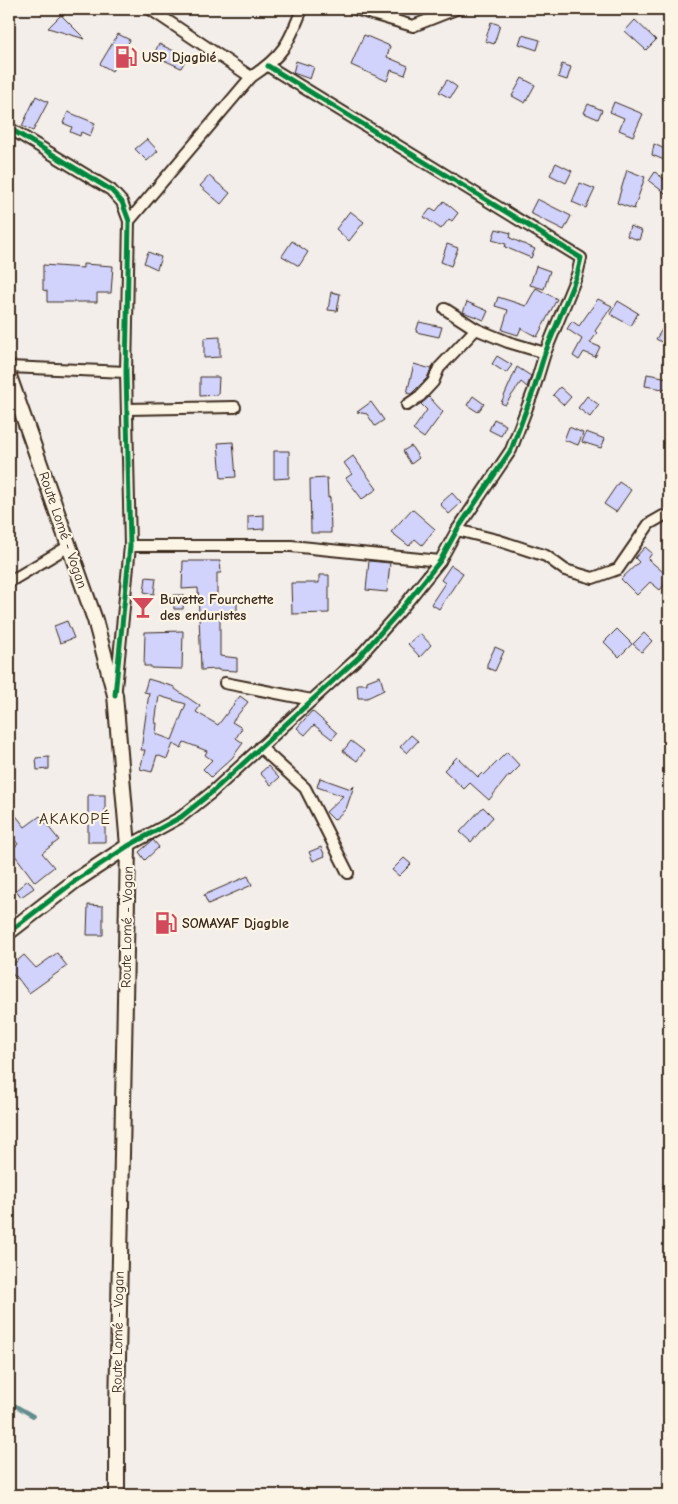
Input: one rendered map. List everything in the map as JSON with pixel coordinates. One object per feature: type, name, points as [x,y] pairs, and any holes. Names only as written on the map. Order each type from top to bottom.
[{"type":"main road","name":"Route Lomé - Vogan","points":[[9,376],[95,620],[115,695],[128,846],[117,1495]]},
{"type":"main road","points":[[9,932],[76,881],[128,846]]},
{"type":"street","points":[[150,9],[252,77]]},
{"type":"street","points":[[129,221],[252,77],[268,66],[288,43],[302,9]]},
{"type":"street","points":[[356,9],[413,26],[456,9]]},
{"type":"street","points":[[128,846],[181,817],[211,793],[359,657],[399,612],[440,561],[457,530],[511,450],[534,389],[545,353],[577,275],[581,258],[268,66]]},
{"type":"street","points":[[9,128],[111,190],[122,202],[129,221],[126,372],[130,546],[115,695]]},
{"type":"street","points":[[445,309],[476,329],[508,342],[545,353]]},
{"type":"street","points":[[407,405],[420,396],[433,382],[439,368],[476,329]]},
{"type":"street","points":[[9,367],[126,372]]},
{"type":"street","points":[[127,409],[235,407]]},
{"type":"street","points":[[457,530],[497,540],[546,556],[565,570],[593,578],[618,569],[649,524],[663,516]]},
{"type":"street","points":[[9,582],[69,546]]},
{"type":"street","points":[[130,546],[291,546],[440,561]]},
{"type":"street","points":[[225,683],[312,700]]},
{"type":"street","points":[[260,747],[305,788],[348,873]]},
{"type":"building","points":[[61,15],[85,39],[48,28]]},
{"type":"building","points":[[635,20],[656,40],[646,50],[625,31]]},
{"type":"building","points":[[491,22],[500,25],[494,44],[485,41]]},
{"type":"building","points":[[118,34],[130,40],[112,71],[100,64]]},
{"type":"building","points":[[364,35],[390,46],[387,57],[408,66],[405,75],[391,70],[387,81],[351,65]]},
{"type":"building","points":[[522,35],[540,40],[537,50],[519,44]]},
{"type":"building","points":[[159,44],[187,57],[181,68],[153,55]]},
{"type":"building","points":[[296,61],[314,67],[310,79],[293,73]]},
{"type":"building","points":[[562,64],[571,67],[567,80],[558,77]]},
{"type":"building","points":[[522,78],[535,85],[525,103],[512,96]]},
{"type":"building","points":[[447,80],[457,87],[450,98],[439,92]]},
{"type":"building","points":[[36,96],[48,102],[33,131],[22,126]]},
{"type":"building","points":[[614,102],[643,114],[633,136],[619,130],[624,118],[610,112]]},
{"type":"building","points":[[588,104],[602,110],[598,119],[584,113]]},
{"type":"building","points":[[68,112],[95,123],[90,136],[81,132],[80,136],[70,132],[72,127],[63,123]]},
{"type":"building","points":[[147,139],[158,151],[147,161],[135,149]]},
{"type":"building","points":[[654,144],[669,151],[669,162],[652,155]]},
{"type":"building","points":[[556,163],[572,171],[566,183],[550,175]]},
{"type":"building","points":[[627,170],[645,177],[634,209],[617,203]]},
{"type":"building","points":[[655,172],[669,183],[669,196],[649,181]]},
{"type":"building","points":[[209,176],[230,193],[221,204],[200,186]]},
{"type":"building","points":[[580,183],[595,189],[586,208],[572,202]]},
{"type":"building","points":[[537,199],[571,216],[564,230],[530,213]]},
{"type":"building","points":[[444,201],[458,213],[452,221],[449,219],[441,229],[424,217],[431,208],[436,211]]},
{"type":"building","points":[[350,211],[364,222],[349,241],[336,229]]},
{"type":"building","points":[[630,226],[642,231],[639,240],[627,236]]},
{"type":"building","points":[[496,229],[511,233],[510,238],[535,249],[531,258],[505,247],[506,244],[492,240]]},
{"type":"building","points":[[292,241],[308,252],[299,266],[282,256]]},
{"type":"building","points":[[447,244],[458,248],[451,266],[441,262]]},
{"type":"building","points":[[148,252],[161,257],[157,269],[144,263]]},
{"type":"building","points":[[83,264],[113,266],[111,293],[97,293],[97,302],[47,302],[47,291],[43,290],[43,265],[83,268]]},
{"type":"building","points":[[536,266],[550,271],[544,289],[530,285]]},
{"type":"building","points":[[536,288],[557,299],[537,337],[521,328],[518,335],[502,330],[508,310],[495,306],[498,297],[526,306]]},
{"type":"building","points":[[331,292],[340,294],[337,311],[328,310]]},
{"type":"building","points":[[598,299],[612,306],[595,331],[597,333],[590,343],[600,347],[595,357],[584,352],[579,360],[573,356],[582,339],[567,329],[572,321],[579,326]]},
{"type":"building","points":[[618,301],[638,313],[631,326],[610,314]]},
{"type":"building","points":[[467,302],[488,311],[484,320],[463,312]]},
{"type":"building","points":[[419,322],[442,327],[439,337],[416,332]]},
{"type":"building","points":[[663,328],[669,331],[669,346],[656,339]]},
{"type":"building","points":[[220,337],[220,357],[204,358],[204,338]]},
{"type":"building","points":[[497,356],[512,365],[506,373],[492,364]]},
{"type":"building","points":[[414,364],[431,369],[427,378],[411,394],[407,393]]},
{"type":"building","points":[[517,367],[531,376],[527,387],[521,382],[505,405],[501,403]]},
{"type":"building","points":[[647,374],[669,378],[669,390],[645,386]]},
{"type":"building","points":[[200,377],[219,377],[218,395],[200,396]]},
{"type":"building","points":[[560,387],[571,397],[564,405],[553,395]]},
{"type":"building","points":[[473,396],[484,404],[478,412],[467,405]]},
{"type":"building","points":[[587,396],[599,405],[590,417],[578,408]]},
{"type":"building","points":[[429,397],[443,412],[424,438],[413,430],[427,410],[421,404]]},
{"type":"building","points":[[371,402],[384,420],[375,426],[367,414],[357,412]]},
{"type":"building","points":[[494,419],[506,425],[501,436],[489,430]]},
{"type":"building","points":[[569,427],[583,433],[578,445],[564,440]]},
{"type":"building","points":[[586,432],[605,439],[601,448],[582,442]]},
{"type":"building","points":[[233,442],[236,477],[221,478],[218,443]]},
{"type":"building","points":[[411,446],[419,458],[411,464],[403,451]]},
{"type":"building","points":[[274,451],[289,451],[289,478],[274,479]]},
{"type":"building","points":[[353,456],[377,489],[362,499],[346,478],[352,474],[344,463]]},
{"type":"building","points":[[327,478],[328,498],[330,497],[331,533],[311,533],[310,479]]},
{"type":"building","points":[[619,482],[631,490],[616,512],[604,504]]},
{"type":"building","points":[[452,493],[461,503],[449,514],[440,504]]},
{"type":"building","points":[[412,509],[435,529],[422,545],[415,539],[409,546],[391,532]]},
{"type":"building","points":[[264,515],[264,529],[248,530],[248,516]]},
{"type":"building","points":[[645,547],[652,553],[648,559],[669,579],[660,590],[650,582],[637,595],[621,579],[639,562],[635,558]]},
{"type":"building","points":[[183,561],[220,561],[221,573],[217,573],[217,601],[237,602],[237,615],[220,615],[220,656],[237,658],[237,671],[201,670],[198,588],[182,589]]},
{"type":"building","points":[[369,561],[390,563],[387,592],[366,590]]},
{"type":"building","points":[[451,565],[463,573],[439,609],[431,604],[445,583],[441,580]]},
{"type":"building","points":[[319,575],[329,575],[329,613],[292,614],[291,583],[319,583]]},
{"type":"building","points":[[146,577],[156,578],[154,594],[144,592]]},
{"type":"building","points":[[174,595],[184,595],[183,609],[174,609]]},
{"type":"building","points":[[67,621],[74,638],[60,643],[54,626]]},
{"type":"building","points":[[617,629],[632,644],[619,657],[604,642]]},
{"type":"building","points":[[183,631],[182,669],[144,666],[145,632]]},
{"type":"building","points":[[420,633],[431,645],[420,657],[408,644]]},
{"type":"building","points":[[644,633],[652,641],[642,652],[633,644]]},
{"type":"building","points":[[495,647],[504,651],[495,671],[487,668],[487,664]]},
{"type":"building","points":[[380,676],[384,690],[367,698],[358,698],[357,684],[367,684],[367,681]]},
{"type":"building","points":[[148,679],[175,687],[175,689],[200,706],[196,712],[218,725],[240,696],[248,702],[232,722],[242,728],[236,738],[243,743],[232,758],[211,777],[203,769],[212,760],[205,755],[207,751],[184,742],[181,748],[173,744],[167,759],[157,755],[152,772],[140,769],[145,750],[141,750],[149,693],[144,692]],"holes":[[[159,696],[186,704],[172,740],[156,734],[157,723],[155,723]]]},
{"type":"building","points":[[312,711],[337,733],[332,739],[314,725],[305,735],[297,728]]},
{"type":"building","points":[[411,735],[418,741],[407,753],[400,747]]},
{"type":"building","points":[[351,741],[364,751],[357,761],[343,751]]},
{"type":"building","points":[[507,752],[520,766],[509,775],[489,800],[470,783],[464,789],[444,770],[457,757],[478,777],[482,773],[484,775]]},
{"type":"building","points":[[49,757],[49,769],[37,770],[36,758]]},
{"type":"building","points":[[268,766],[279,778],[271,785],[260,773]]},
{"type":"building","points":[[320,778],[351,789],[354,786],[346,809],[334,820],[326,812],[343,796],[317,787]]},
{"type":"building","points":[[88,795],[105,795],[105,842],[88,842]]},
{"type":"building","points":[[9,807],[25,827],[40,816],[59,840],[42,853],[54,867],[35,882],[11,850],[18,844],[9,833]]},
{"type":"building","points":[[483,807],[493,817],[471,842],[460,832]]},
{"type":"building","points":[[153,840],[159,847],[145,860],[139,852]]},
{"type":"building","points":[[321,847],[325,856],[313,861],[309,852]]},
{"type":"building","points":[[404,858],[411,864],[399,876],[392,870]]},
{"type":"building","points":[[248,876],[252,885],[208,904],[204,895]]},
{"type":"building","points":[[28,880],[34,888],[21,897],[16,890]]},
{"type":"building","points":[[88,905],[103,906],[103,935],[87,935]]},
{"type":"building","points":[[57,953],[67,966],[29,993],[9,970],[24,955],[36,968]]},
{"type":"waterway","points":[[9,1402],[33,1416]]},
{"type":"cycle path","points":[[9,932],[75,881],[128,846],[181,817],[211,793],[359,657],[399,612],[440,561],[457,530],[511,450],[534,389],[545,353],[577,275],[581,258],[268,66]]},
{"type":"cycle path","points":[[9,128],[111,190],[122,202],[129,221],[126,372],[130,546],[115,695]]},
{"type":"place","name":"USP Djagblé","points":[[126,57]]},
{"type":"place","name":"Buvette Fourchette des enduristes","points":[[143,607]]},
{"type":"place","name":"SOMAYAF Djagble","points":[[166,923]]},
{"type":"district","name":"AKAKOPÉ","points":[[75,819]]}]
